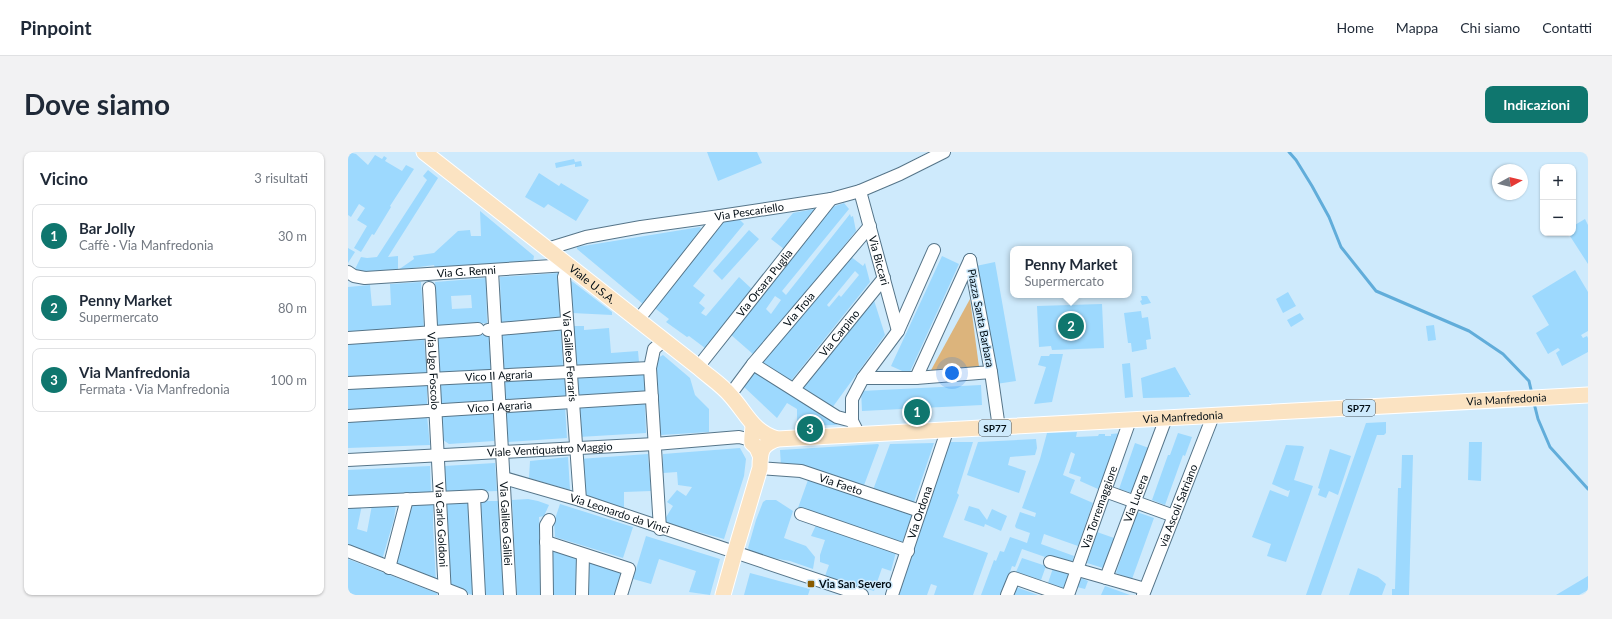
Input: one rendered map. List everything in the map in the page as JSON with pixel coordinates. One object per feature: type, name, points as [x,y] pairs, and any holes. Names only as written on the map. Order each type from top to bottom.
[{"type":"main road","name":"Viale U.S.A.","points":[[424,152],[698,367],[730,395],[761,442]]},
{"type":"main road","name":"Via Manfredonia","points":[[761,442],[859,435],[1588,395]]},
{"type":"main road","points":[[723,595],[761,442]]},
{"type":"street","name":"Via Pescariello","points":[[547,249],[586,237],[641,227],[831,199],[860,191],[900,174],[944,152]]},
{"type":"street","name":"Via Biccari","points":[[860,191],[898,331]]},
{"type":"street","name":"Via Orsara Puglia","points":[[698,367],[831,199]]},
{"type":"street","points":[[638,320],[720,216]]},
{"type":"street","name":"Via Troia","points":[[730,395],[753,364],[870,226]]},
{"type":"street","points":[[859,435],[852,421],[852,399],[863,378],[898,331],[934,250]]},
{"type":"street","name":"Piazza Santa Barbara","points":[[863,378],[916,378],[991,372],[970,260],[916,378]]},
{"type":"street","name":"Via G. Renni","points":[[348,272],[354,276],[365,278],[568,265]]},
{"type":"street","name":"Via Galileo Ferraris","points":[[568,265],[564,277],[580,500]]},
{"type":"street","name":"Via Galileo Galilei","points":[[492,270],[487,330],[498,376],[510,595]]},
{"type":"street","name":"Via Carpino","points":[[794,389],[884,278]]},
{"type":"street","name":"Via Ugo Foscolo","points":[[429,288],[438,455]]},
{"type":"street","points":[[348,338],[431,331],[487,330],[567,323]]},
{"type":"street","points":[[660,528],[650,368],[654,349],[663,341]]},
{"type":"street","points":[[753,364],[837,417],[852,421]]},
{"type":"street","name":"Vico II Agraria","points":[[348,383],[650,368]]},
{"type":"street","points":[[991,372],[999,428]]},
{"type":"street","name":"Vico I Agraria","points":[[348,416],[652,397]]},
{"type":"street","name":"via Ascoli Satriano","points":[[1144,592],[1213,416]]},
{"type":"street","name":"Via Lucera","points":[[1106,578],[1166,418]]},
{"type":"street","name":"Via Torremaggiore","points":[[1068,595],[1130,420]]},
{"type":"street","name":"Via Ordona","points":[[892,595],[947,431]]},
{"type":"street","name":"Viale Ventiquattro Maggio","points":[[348,460],[655,444],[739,437],[761,442]]},
{"type":"street","name":"Via Faeto","points":[[761,442],[801,471],[920,511]]},
{"type":"street","name":"Via Carlo Goldoni","points":[[438,455],[444,592]]},
{"type":"street","name":"Via Leonardo da Vinci","points":[[504,478],[580,500],[734,552]]},
{"type":"street","points":[[1105,491],[1174,516]]},
{"type":"street","points":[[348,502],[478,496],[479,595]]},
{"type":"street","points":[[389,568],[407,499]]},
{"type":"street","points":[[801,514],[908,550]]},
{"type":"street","points":[[547,595],[546,525],[549,520]]},
{"type":"street","points":[[546,542],[629,568],[622,595]]},
{"type":"street","points":[[348,551],[444,592],[461,595]]},
{"type":"street","points":[[734,552],[862,595]]},
{"type":"street","points":[[582,595],[583,554]]},
{"type":"street","points":[[1050,562],[1077,571],[1106,578],[1144,592]]},
{"type":"street","points":[[1007,595],[1014,578],[1063,595]]},
{"type":"shaded area","points":[[970,299],[979,367],[930,372]]},
{"type":"building","points":[[348,152],[356,154],[368,165],[375,155],[382,159],[384,156],[387,158],[385,161],[402,171],[406,165],[414,169],[390,206],[391,207],[374,235],[372,234],[361,252],[354,248],[367,226],[357,220],[365,208],[359,204],[351,217],[348,215]]},
{"type":"building","points":[[707,152],[757,152],[762,163],[718,181]]},
{"type":"building","points":[[574,159],[575,162],[581,161],[582,166],[575,167],[575,164],[556,168],[555,163]]},
{"type":"building","points":[[428,170],[438,178],[388,257],[398,256],[398,270],[362,273],[355,269],[361,257],[377,257],[427,180],[423,176]]},
{"type":"building","points":[[539,173],[559,186],[561,183],[589,200],[576,221],[548,204],[544,208],[525,197]]},
{"type":"building","points":[[844,203],[849,209],[782,291],[786,295],[850,214],[851,217],[853,216],[856,231],[754,355],[730,334],[832,207]],"holes":[[[775,296],[781,300],[771,314],[766,309]]]},
{"type":"building","points":[[814,209],[816,212],[784,249],[771,239],[793,213]]},
{"type":"building","points":[[480,211],[534,256],[533,262],[435,268],[434,265],[398,270],[414,259],[413,256],[434,253],[458,231],[470,230],[471,236],[481,236]]},
{"type":"building","points":[[1585,219],[1588,225],[1588,264],[1570,236],[1576,236],[1576,224]]},
{"type":"building","points":[[740,220],[744,224],[693,286],[705,295],[699,303],[705,308],[701,313],[706,316],[739,277],[753,290],[705,348],[666,322],[669,319],[652,306],[719,221]]},
{"type":"building","points":[[700,227],[702,231],[643,304],[577,249],[577,247]]},
{"type":"building","points":[[749,230],[759,239],[722,280],[713,271]]},
{"type":"building","points":[[348,248],[355,252],[348,263]]},
{"type":"building","points":[[850,256],[863,266],[865,263],[870,282],[790,382],[759,364]],"holes":[[[855,271],[859,275],[841,297],[839,295],[829,307],[827,305]]]},
{"type":"building","points":[[942,256],[959,264],[909,374],[891,366]]},
{"type":"building","points":[[995,262],[1016,381],[996,384],[976,266]]},
{"type":"building","points":[[1575,270],[1588,292],[1588,331],[1581,335],[1583,338],[1587,336],[1588,338],[1588,352],[1562,366],[1556,353],[1560,350],[1558,348],[1548,354],[1536,333],[1549,325],[1532,296]]},
{"type":"building","points":[[558,273],[560,318],[501,322],[500,277]]},
{"type":"building","points":[[486,278],[487,323],[437,326],[435,282]],"holes":[[[471,295],[472,308],[452,309],[451,296]]]},
{"type":"building","points":[[571,281],[612,312],[612,315],[572,313],[569,282]]},
{"type":"building","points":[[421,282],[424,329],[348,333],[348,287],[370,285],[372,306],[391,305],[390,284]]},
{"type":"building","points":[[1288,292],[1296,306],[1283,313],[1276,299]]},
{"type":"building","points":[[1141,296],[1147,296],[1151,303],[1142,305],[1140,301],[1142,300]]},
{"type":"building","points":[[873,297],[885,335],[832,408],[798,388]]},
{"type":"building","points":[[1102,304],[1104,348],[1052,350],[1051,346],[1039,347],[1037,306]]},
{"type":"building","points":[[1141,311],[1142,318],[1148,317],[1151,339],[1146,340],[1147,349],[1132,352],[1131,343],[1128,343],[1124,313]]},
{"type":"building","points":[[1300,313],[1304,319],[1291,327],[1287,320]]},
{"type":"building","points":[[1434,325],[1436,340],[1428,341],[1426,326]]},
{"type":"building","points":[[573,326],[584,326],[584,330],[609,328],[611,353],[638,351],[639,362],[574,368]]},
{"type":"building","points":[[561,330],[563,367],[504,371],[501,334]]},
{"type":"building","points":[[489,334],[491,372],[440,374],[438,339]]},
{"type":"building","points":[[424,340],[427,375],[348,379],[348,344]]},
{"type":"building","points":[[1050,354],[1063,354],[1052,402],[1034,404],[1046,367],[1038,365],[1041,356],[1049,356]]},
{"type":"building","points":[[663,355],[690,378],[695,395],[709,409],[709,432],[661,435],[656,359]]},
{"type":"building","points":[[1130,363],[1133,397],[1125,398],[1122,364]]},
{"type":"building","points":[[1175,367],[1191,395],[1189,395],[1189,397],[1143,398],[1141,378]]},
{"type":"building","points":[[645,371],[646,394],[576,398],[576,377]]},
{"type":"building","points":[[756,371],[838,423],[837,425],[797,426],[797,409],[787,403],[777,418],[743,386]]},
{"type":"building","points":[[565,377],[566,399],[505,402],[504,380]]},
{"type":"building","points":[[491,380],[493,402],[441,406],[441,383]]},
{"type":"building","points":[[427,384],[427,407],[348,412],[348,389]]},
{"type":"building","points":[[981,385],[982,405],[862,411],[861,391]]},
{"type":"building","points":[[645,400],[646,433],[579,437],[577,405]]},
{"type":"building","points":[[565,406],[567,438],[507,442],[505,409]]},
{"type":"building","points":[[493,411],[494,441],[449,444],[443,440],[441,415]]},
{"type":"building","points":[[427,416],[430,445],[348,448],[348,420]]},
{"type":"building","points":[[1386,422],[1386,433],[1384,435],[1377,435],[1321,595],[1306,595],[1366,423]]},
{"type":"building","points":[[1077,432],[1076,437],[1098,436],[1099,434],[1111,436],[1111,434],[1122,433],[1098,489],[1080,481],[1081,477],[1069,473],[1075,454],[1071,452],[1063,475],[1075,480],[1070,493],[1093,503],[1078,546],[1044,534],[1041,544],[1074,556],[1071,566],[1022,549],[1015,567],[1012,566],[1002,595],[981,595],[994,560],[996,561],[1000,551],[1004,552],[1010,537],[1027,543],[1030,533],[1016,528],[1015,526],[1020,512],[1035,517],[1036,513],[1022,508],[1040,459],[1047,433]]},
{"type":"building","points":[[1178,433],[1192,437],[1185,456],[1183,455],[1165,505],[1152,500],[1168,455],[1170,455]]},
{"type":"building","points":[[1036,439],[1037,448],[1035,455],[1010,457],[1008,465],[1026,471],[1019,493],[967,475],[978,442]]},
{"type":"building","points":[[950,442],[973,442],[957,493],[959,495],[943,537],[988,553],[973,595],[934,595],[937,586],[931,584],[927,595],[899,595]]},
{"type":"building","points":[[1469,442],[1482,442],[1481,481],[1468,480]]},
{"type":"building","points":[[934,443],[914,502],[889,493],[888,497],[873,490],[890,444]]},
{"type":"building","points":[[1135,443],[1149,448],[1132,493],[1119,489]]},
{"type":"building","points":[[879,445],[863,488],[781,467],[780,450]]},
{"type":"building","points":[[1286,445],[1304,447],[1294,480],[1313,486],[1286,562],[1267,556],[1271,544],[1252,537],[1270,490],[1288,497],[1290,490],[1288,491],[1272,484]]},
{"type":"building","points":[[740,448],[746,459],[744,476],[724,539],[663,522],[673,506],[667,502],[677,490],[686,496],[692,487],[678,485],[677,472],[663,473],[663,454]]},
{"type":"building","points":[[1330,449],[1351,456],[1338,495],[1329,491],[1326,498],[1318,495],[1320,489],[1318,488]]},
{"type":"building","points":[[648,454],[651,491],[624,492],[624,510],[581,496],[579,459]]},
{"type":"building","points":[[1402,455],[1413,455],[1409,595],[1392,595],[1392,589],[1395,589],[1398,488],[1401,488]]},
{"type":"building","points":[[568,457],[570,490],[529,478],[530,461]]},
{"type":"building","points":[[495,463],[497,491],[446,493],[444,466]]},
{"type":"building","points":[[430,466],[431,493],[348,495],[348,470]]},
{"type":"building","points":[[808,480],[912,515],[902,543],[798,508]]},
{"type":"building","points":[[528,499],[549,505],[544,516],[539,517],[543,595],[517,595],[512,500]]},
{"type":"building","points":[[766,500],[776,500],[793,511],[784,538],[806,546],[815,557],[813,569],[790,561],[766,557],[750,551],[748,548],[756,520],[763,502]]},
{"type":"building","points":[[479,501],[498,501],[504,595],[484,595]]},
{"type":"building","points":[[447,502],[470,502],[473,595],[451,588]]},
{"type":"building","points":[[433,503],[436,582],[395,565],[410,504]]},
{"type":"building","points":[[560,504],[633,527],[623,558],[555,537],[554,522]]},
{"type":"building","points":[[362,505],[357,529],[367,532],[372,505],[396,505],[394,519],[382,560],[348,548],[348,506]]},
{"type":"building","points":[[969,506],[979,509],[987,520],[992,509],[1007,516],[1001,531],[985,524],[984,527],[964,520]]},
{"type":"building","points":[[1137,512],[1154,518],[1132,579],[1116,573]]},
{"type":"building","points":[[816,525],[896,552],[891,571],[882,568],[874,591],[825,576],[829,565],[820,562],[820,555],[825,540],[811,536]]},
{"type":"building","points":[[1097,532],[1114,538],[1103,568],[1087,563]]},
{"type":"building","points":[[646,536],[720,559],[710,595],[689,592],[696,571],[659,559],[651,584],[633,579]]},
{"type":"building","points":[[552,548],[578,557],[579,595],[553,595]]},
{"type":"building","points":[[1022,558],[1046,566],[1041,580],[1016,572]]},
{"type":"building","points":[[348,559],[437,593],[437,595],[355,595],[348,592]]},
{"type":"building","points":[[588,560],[622,571],[615,595],[588,595]]},
{"type":"building","points":[[1053,568],[1069,573],[1063,590],[1047,586]]},
{"type":"building","points":[[1358,568],[1378,577],[1386,584],[1382,595],[1349,595]]},
{"type":"building","points":[[750,573],[810,589],[808,595],[744,595]]},
{"type":"building","points":[[1588,576],[1588,590],[1579,595],[1556,595]]},
{"type":"building","points":[[1081,578],[1088,581],[1085,589],[1077,587]]},
{"type":"building","points":[[1013,586],[1038,595],[1009,595]]},
{"type":"building","points":[[1105,586],[1130,595],[1101,595]]},
{"type":"waterway","points":[[1289,152],[1296,160],[1329,217],[1341,247],[1376,291],[1469,331],[1503,354],[1529,381],[1532,394]]},
{"type":"waterway","points":[[1534,403],[1538,419],[1550,447],[1588,489]]},
{"type":"place","name":"Penny Market","points":[[1071,326]]},
{"type":"place","name":"Bar Jolly","points":[[917,412]]},
{"type":"place","name":"Via Manfredonia","points":[[810,429]]},
{"type":"place","name":"Via San Severo","points":[[811,584]]}]
